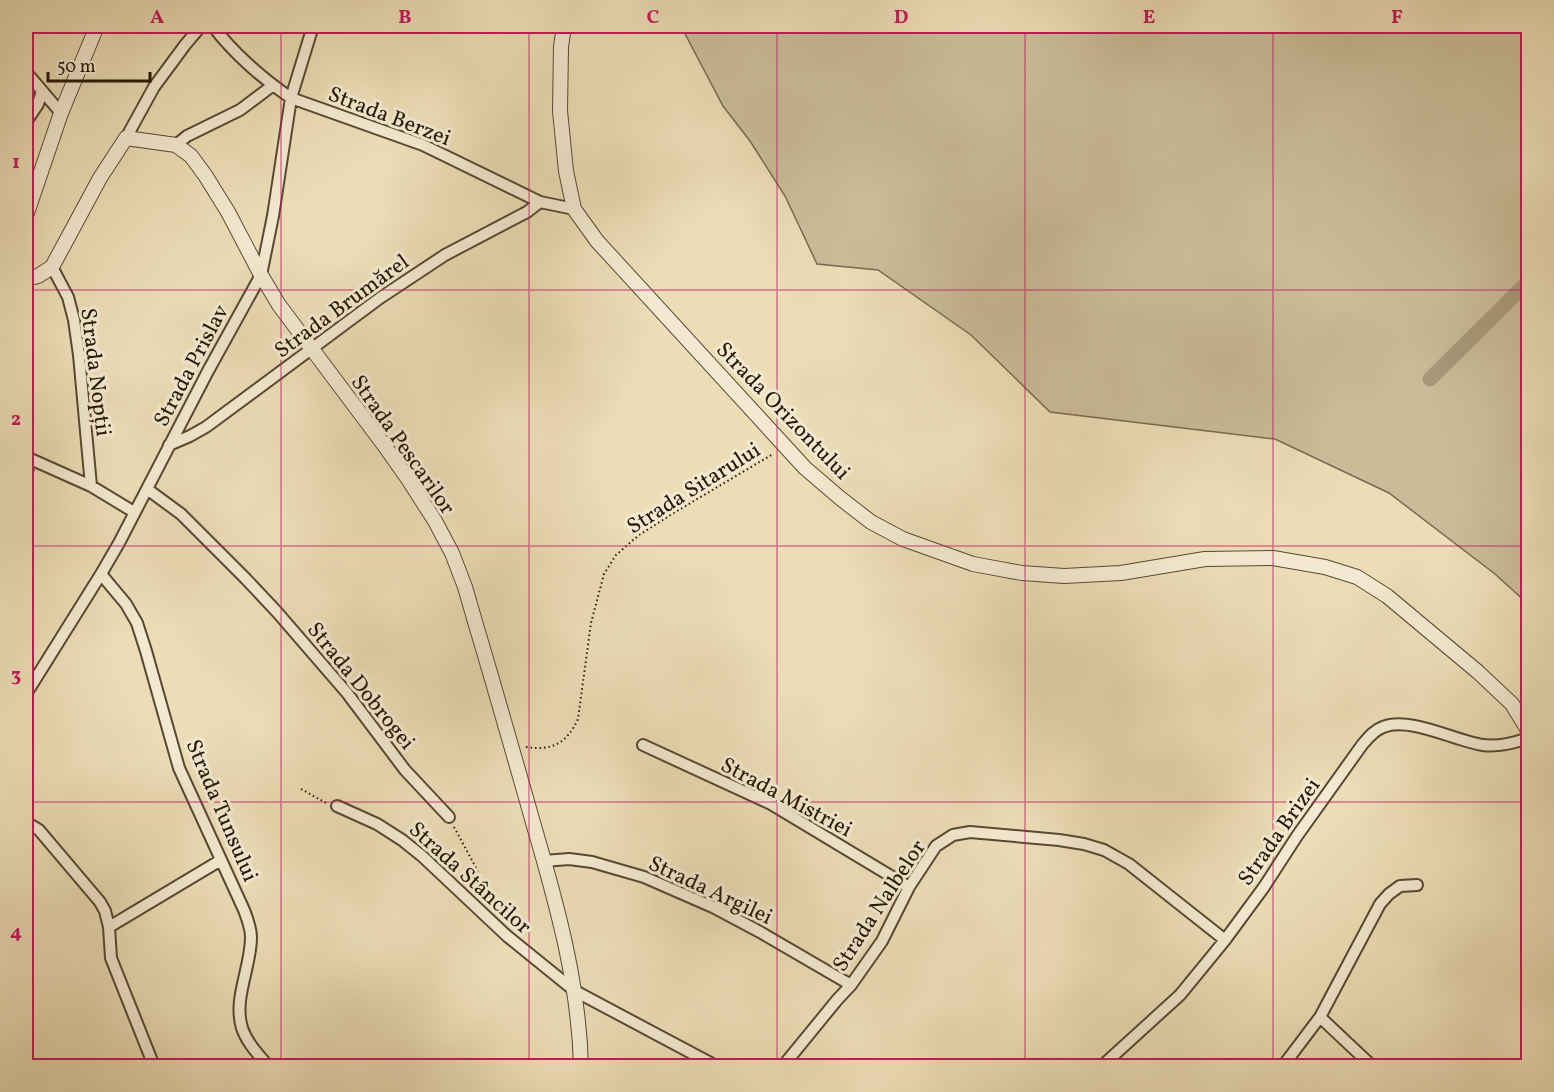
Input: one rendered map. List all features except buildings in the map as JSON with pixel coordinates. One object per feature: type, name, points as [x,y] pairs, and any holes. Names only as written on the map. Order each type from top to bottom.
[{"type":"street","points":[[26,216],[61,113],[97,26]]},
{"type":"street","points":[[26,279],[38,276],[52,267],[95,186],[126,138],[154,87],[201,26]]},
{"type":"street","name":"Strada Berzei","points":[[213,26],[272,86],[291,98],[423,145],[540,202],[574,209]]},
{"type":"street","name":"Strada Prislav","points":[[26,694],[101,574],[261,275],[273,216],[291,98],[313,26]]},
{"type":"street","name":"Strada Orizontului","points":[[564,26],[561,47],[560,111],[566,171],[574,209],[597,241],[805,468],[872,522],[903,539],[973,564],[1022,573],[1064,576],[1121,573],[1205,559],[1273,558],[1325,567],[1357,577],[1387,596],[1478,672],[1512,704],[1528,730]]},
{"type":"street","points":[[26,72],[61,113]]},
{"type":"street","points":[[126,138],[176,145],[187,136],[240,110],[272,86]]},
{"type":"street","points":[[26,122],[38,104],[42,91]]},
{"type":"street","name":"Strada Pescarilor","points":[[176,145],[191,156],[205,175],[279,305],[408,478],[452,554],[465,587],[511,745],[570,962],[580,1024],[581,1066]]},
{"type":"street","name":"Strada Brumărel","points":[[169,445],[206,427],[380,298],[445,255],[527,212],[540,202]]},
{"type":"street","name":"Strada Nopții","points":[[52,267],[68,297],[74,320],[91,486]]},
{"type":"street","points":[[26,456],[91,486],[134,512]]},
{"type":"street","name":"Strada Dobrogei","points":[[147,489],[180,514],[277,612],[347,693],[405,770],[448,817]]},
{"type":"street","name":"Strada Tunsului","points":[[101,574],[126,604],[137,623],[179,768],[244,910],[251,934],[249,960],[239,1012],[243,1031],[268,1066]]},
{"type":"street","name":"Strada Brizei","points":[[1102,1066],[1180,995],[1225,940],[1372,733],[1396,724],[1413,726],[1483,745],[1514,744],[1528,738]]},
{"type":"street","name":"Strada Mistriei","points":[[643,745],[771,804],[909,887]]},
{"type":"street","name":"Strada Stâncilor","points":[[337,806],[377,824],[402,840],[507,936],[575,991],[716,1066]]},
{"type":"street","points":[[26,822],[39,830],[100,902],[105,911],[109,927],[111,958],[154,1066]]},
{"type":"street","name":"Strada Nalbelor","points":[[783,1066],[850,986],[882,941],[909,887],[936,846],[953,835],[970,832],[982,833],[1084,844],[1104,850],[1128,864],[1225,940]]},
{"type":"street","name":"Strada Argilei","points":[[544,861],[569,859],[592,862],[644,877],[715,908],[850,986]]},
{"type":"street","points":[[109,927],[221,860]]},
{"type":"street","points":[[1282,1066],[1320,1017],[1380,904],[1400,886],[1417,885]]},
{"type":"street","points":[[1320,1017],[1372,1066]]},
{"type":"path","name":"Strada Sitarului","points":[[511,745],[535,748],[552,746],[565,740],[572,732],[578,719],[591,623],[604,574],[616,555],[639,535],[672,513],[786,447]]},
{"type":"path","points":[[301,789],[337,806]]},
{"type":"path","points":[[448,817],[474,864],[497,915]]},
{"type":"shaded area","points":[[685,26],[1528,26],[1528,604],[1495,574],[1389,493],[1275,439],[1050,412],[971,335],[878,270],[817,264],[785,196],[750,141],[723,106],[683,30]]},
{"type":"waterway","points":[[1430,379],[1528,282]]}]
